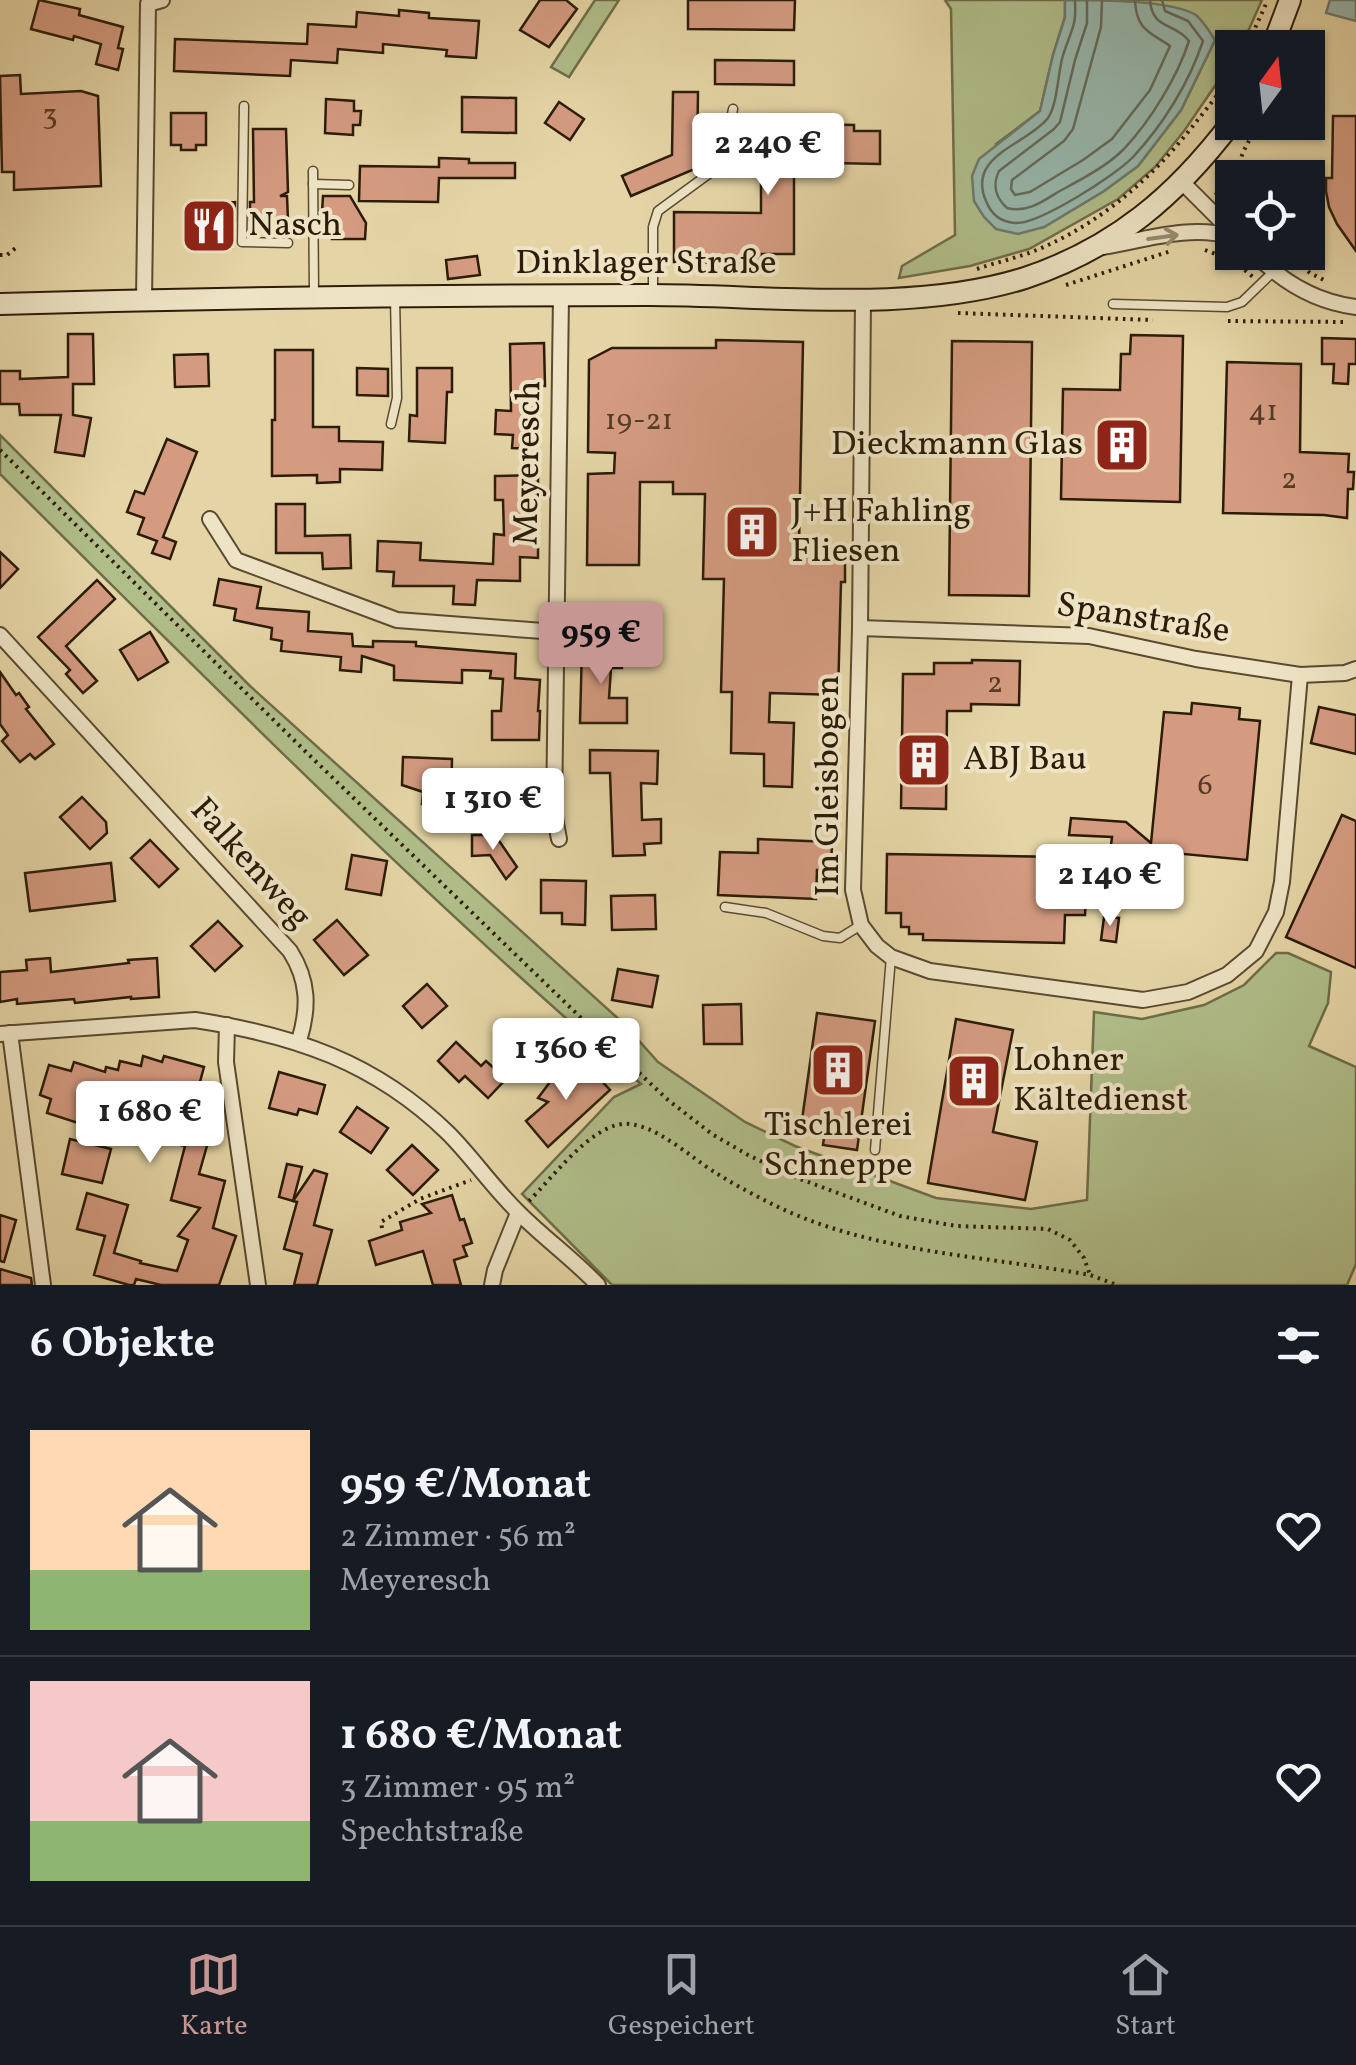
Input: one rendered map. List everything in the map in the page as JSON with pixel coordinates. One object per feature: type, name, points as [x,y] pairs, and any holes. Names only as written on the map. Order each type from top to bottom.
[{"type":"main road","points":[[1279,30],[1290,0]]},
{"type":"main road","name":"Dinklager Straße","points":[[0,304],[654,295],[862,299],[955,294],[1026,277],[1092,249],[1148,214],[1183,182],[1217,140]]},
{"type":"street","points":[[144,300],[148,1]]},
{"type":"street","points":[[1183,182],[1215,216]]},
{"type":"street","points":[[1092,249],[1215,230]]},
{"type":"street","points":[[1272,272],[1298,289],[1356,308]]},
{"type":"street","name":"Meyeresch","points":[[559,839],[554,813],[562,296]]},
{"type":"street","name":"Im Gleisbogen","points":[[862,299],[860,628],[853,890],[861,925],[877,946],[891,957],[930,971],[1142,1000],[1188,992],[1227,975],[1256,951],[1276,912],[1300,675]]},
{"type":"street","points":[[210,520],[236,560],[397,620],[556,632]]},
{"type":"street","name":"Spanstraße","points":[[860,628],[1089,636],[1196,659],[1300,675],[1356,669]]},
{"type":"street","name":"Falkenweg","points":[[0,635],[290,951],[301,968],[306,987],[307,1004],[299,1042]]},
{"type":"street","points":[[43,1285],[5,1034],[195,1020],[299,1042],[338,1056],[391,1086],[448,1132],[518,1212],[598,1285]]},
{"type":"street","points":[[227,1025],[226,1062],[258,1285]]},
{"type":"street","points":[[492,1285],[518,1212]]},
{"type":"lane","points":[[244,106],[242,242],[288,243]]},
{"type":"lane","points":[[654,295],[654,228],[658,211],[724,161],[733,109]]},
{"type":"lane","points":[[313,172],[314,299]]},
{"type":"lane","points":[[313,184],[349,185]]},
{"type":"lane","points":[[1113,304],[1227,307],[1242,302],[1272,272]]},
{"type":"lane","points":[[391,424],[397,398],[396,297]]},
{"type":"lane","points":[[725,906],[766,913],[823,936],[840,938],[861,925]]},
{"type":"lane","points":[[875,1150],[891,957]]},
{"type":"path","points":[[1254,30],[1268,0]]},
{"type":"path","points":[[969,271],[1030,252],[1122,201],[1183,139],[1215,95]]},
{"type":"path","points":[[0,255],[7,255],[18,246]]},
{"type":"path","points":[[1062,286],[1184,247]]},
{"type":"path","points":[[1203,249],[1234,261],[1260,283]]},
{"type":"path","points":[[1306,270],[1326,282]]},
{"type":"path","points":[[971,313],[989,308]]},
{"type":"path","points":[[951,314],[1152,320]]},
{"type":"path","points":[[1229,320],[1356,322]]},
{"type":"path","points":[[0,450],[605,1041],[668,1100],[712,1134],[792,1176],[900,1216],[956,1226],[1048,1229],[1070,1240],[1084,1258],[1090,1275]]},
{"type":"path","points":[[518,1212],[592,1139],[618,1124],[635,1124],[747,1192],[842,1231],[913,1248],[1090,1275],[1116,1285]]},
{"type":"path","points":[[382,1228],[381,1222],[420,1199],[469,1182],[481,1170]]},
{"type":"green space","points":[[595,0],[619,0],[569,77],[551,67]]},
{"type":"green space","points":[[945,0],[1065,0],[1065,17],[1040,111],[996,144],[1044,227],[1138,166],[1181,110],[1215,40],[1215,86],[1155,167],[1118,199],[1029,249],[970,266],[899,278],[902,266],[955,235],[951,9]]},
{"type":"green space","points":[[1124,0],[1262,0],[1249,30],[1215,30],[1215,40]]},
{"type":"green space","points":[[0,435],[250,686],[623,1023],[658,1062],[745,1122],[795,1146],[936,1198],[1031,1209],[1087,1200],[1094,1012],[1142,1019],[1204,1005],[1244,985],[1276,953],[1288,953],[1331,972],[1328,1003],[1309,1046],[1356,1067],[1356,1264],[1347,1285],[612,1285],[522,1194],[614,1097],[641,1084],[395,861],[0,474]]},
{"type":"water","points":[[1065,0],[1170,6],[1196,15],[1215,40],[1181,110],[1138,166],[1044,227],[1018,234],[996,229],[974,201],[972,176],[979,159],[1040,111],[1065,17]]},
{"type":"water","points":[[1330,0],[1356,0],[1356,21],[1326,13]]},
{"type":"building","points":[[39,0],[80,9],[79,15],[123,27],[118,70],[96,64],[101,44],[31,29]]},
{"type":"building","points":[[540,0],[566,0],[577,9],[549,47],[520,30]]},
{"type":"building","points":[[688,0],[795,0],[794,30],[688,29]]},
{"type":"building","points":[[399,10],[429,13],[429,18],[479,21],[476,58],[446,56],[447,50],[383,44],[383,53],[338,49],[337,63],[291,60],[290,76],[174,71],[175,39],[307,44],[308,24],[356,27],[357,12],[399,16]]},
{"type":"building","points":[[715,60],[794,61],[794,85],[715,84]]},
{"type":"building","points":[[20,75],[21,94],[81,91],[98,96],[101,186],[14,190],[14,172],[2,172],[0,76]]},
{"type":"building","points":[[673,92],[698,92],[697,168],[631,196],[622,176],[672,155]]},
{"type":"building","points":[[462,97],[516,98],[516,133],[462,132]]},
{"type":"building","points":[[326,99],[354,101],[354,111],[361,111],[360,125],[353,125],[353,135],[325,133]]},
{"type":"building","points":[[559,102],[584,119],[570,140],[545,123]]},
{"type":"building","points":[[171,113],[206,113],[206,145],[181,150],[181,145],[171,145]]},
{"type":"building","points":[[1333,116],[1356,116],[1356,251],[1337,224],[1326,191],[1326,178],[1332,178]]},
{"type":"building","points":[[761,123],[854,125],[854,131],[880,131],[880,164],[833,163],[833,144],[794,144],[794,254],[762,254],[762,263],[674,262],[674,212],[761,213]]},
{"type":"building","points":[[253,129],[286,129],[288,192],[280,196],[287,196],[288,220],[250,220],[250,202],[254,202]]},
{"type":"building","points":[[439,158],[469,159],[469,163],[515,163],[515,178],[439,178],[438,202],[359,201],[360,166],[439,167]]},
{"type":"building","points":[[323,196],[350,196],[366,223],[365,239],[332,239],[332,228],[321,228]]},
{"type":"building","name":"Nasch","points":[[235,202],[232,248],[189,247],[188,206]]},
{"type":"building","points":[[477,256],[480,275],[448,279],[446,260]]},
{"type":"building","points":[[68,334],[93,334],[94,384],[73,384],[73,415],[91,418],[84,456],[55,452],[61,415],[20,415],[19,404],[0,404],[0,371],[20,371],[20,379],[68,377]]},
{"type":"building","name":"Dieckmann Glas","points":[[1131,335],[1183,336],[1180,502],[1061,499],[1063,389],[1120,390],[1121,354],[1130,354]]},
{"type":"building","points":[[1322,338],[1356,339],[1356,364],[1349,364],[1348,384],[1333,383],[1334,364],[1322,364]]},
{"type":"building","points":[[716,340],[803,342],[799,547],[845,548],[838,695],[770,693],[769,722],[794,723],[792,787],[764,786],[764,754],[731,753],[732,692],[721,692],[724,579],[703,579],[705,494],[673,494],[673,482],[640,482],[639,565],[587,565],[588,474],[614,473],[615,453],[588,452],[589,360],[612,348],[716,348]]},
{"type":"building","points":[[952,341],[1032,342],[1029,596],[949,595]]},
{"type":"building","points":[[544,343],[545,386],[539,386],[536,449],[512,448],[513,435],[495,434],[496,410],[511,411],[510,344]]},
{"type":"building","points":[[275,350],[313,350],[313,427],[339,427],[339,441],[383,442],[382,470],[340,469],[340,482],[317,483],[317,475],[272,476]]},
{"type":"building","points":[[208,354],[209,386],[175,387],[174,355]]},
{"type":"building","points":[[1227,362],[1301,364],[1300,452],[1349,454],[1348,472],[1354,472],[1353,489],[1348,489],[1347,518],[1223,513]]},
{"type":"building","points":[[357,368],[388,369],[388,396],[357,395]]},
{"type":"building","points":[[417,368],[452,368],[445,443],[409,441],[410,415],[417,416]]},
{"type":"building","points":[[167,439],[197,452],[163,537],[176,542],[170,559],[152,553],[157,541],[138,534],[144,518],[127,512],[135,491],[144,494]]},
{"type":"building","points":[[538,475],[538,558],[520,557],[520,581],[477,580],[475,605],[453,604],[454,586],[393,586],[394,572],[377,571],[378,541],[421,543],[420,560],[493,564],[494,534],[504,535],[503,500],[495,500],[495,476]]},
{"type":"building","points":[[276,504],[305,504],[305,536],[350,535],[351,568],[323,569],[322,553],[276,553]]},
{"type":"building","points":[[0,552],[18,569],[0,588]]},
{"type":"building","points":[[219,579],[261,587],[257,608],[309,612],[308,631],[352,634],[353,646],[373,647],[373,641],[416,642],[416,646],[516,654],[515,678],[540,680],[539,740],[492,740],[492,711],[501,711],[503,679],[490,678],[491,671],[462,670],[462,683],[394,680],[394,666],[362,656],[361,672],[340,670],[341,657],[281,651],[282,641],[271,639],[272,628],[234,620],[236,609],[214,605]]},
{"type":"building","points":[[97,580],[115,599],[66,646],[97,681],[83,693],[66,674],[70,670],[38,637]]},
{"type":"building","points":[[150,632],[168,662],[138,680],[120,650]]},
{"type":"building","points":[[582,647],[623,649],[622,668],[611,668],[609,698],[627,698],[627,723],[580,723]]},
{"type":"building","name":"ABJ Bau","points":[[1020,661],[1019,705],[971,704],[971,711],[947,711],[946,809],[901,808],[903,674],[934,674],[934,663]]},
{"type":"building","points":[[0,672],[54,744],[35,759],[30,754],[20,762],[2,741],[8,735],[0,724]]},
{"type":"building","points":[[1192,703],[1240,708],[1239,719],[1260,721],[1247,860],[1131,849],[1128,880],[1107,878],[1112,837],[1069,835],[1071,818],[1126,822],[1151,843],[1164,712],[1191,714]]},
{"type":"building","points":[[1319,707],[1356,715],[1356,754],[1311,743]]},
{"type":"building","points":[[590,750],[658,751],[657,784],[641,783],[642,820],[661,819],[661,843],[644,844],[645,855],[613,856],[610,773],[590,773]]},
{"type":"building","points":[[403,757],[452,759],[451,805],[422,804],[423,792],[402,785]]},
{"type":"building","points":[[483,783],[526,783],[526,821],[501,820],[501,800],[483,800]]},
{"type":"building","points":[[82,797],[106,822],[107,833],[90,849],[60,817]]},
{"type":"building","points":[[1342,815],[1356,821],[1356,968],[1286,937]]},
{"type":"building","points":[[472,835],[495,835],[517,867],[506,879],[490,855],[472,856]]},
{"type":"building","points":[[758,839],[832,842],[831,870],[817,870],[816,899],[718,895],[720,852],[758,853]]},
{"type":"building","points":[[150,840],[178,869],[159,887],[131,858]]},
{"type":"building","points":[[887,854],[1068,857],[1068,896],[1086,896],[1085,915],[1065,915],[1064,943],[923,940],[923,934],[909,934],[909,927],[901,927],[901,913],[886,913]]},
{"type":"building","points":[[352,855],[387,861],[381,895],[346,889]]},
{"type":"building","points":[[111,863],[115,901],[30,911],[25,873]]},
{"type":"building","points":[[541,880],[586,881],[585,925],[562,924],[562,913],[541,913]]},
{"type":"building","points":[[655,895],[656,929],[612,930],[611,896]]},
{"type":"building","points":[[1104,917],[1119,918],[1116,942],[1101,940]]},
{"type":"building","points":[[337,920],[368,955],[344,975],[314,940]]},
{"type":"building","points":[[218,921],[242,946],[215,971],[191,946]]},
{"type":"building","points":[[50,958],[51,972],[157,958],[159,997],[75,1003],[74,999],[0,1002],[0,972],[27,970],[26,960]]},
{"type":"building","points":[[618,969],[658,976],[652,1007],[612,1000]]},
{"type":"building","points":[[427,984],[447,1006],[422,1028],[403,1006]]},
{"type":"building","points":[[741,1004],[742,1044],[704,1044],[703,1005]]},
{"type":"building","name":"Tischlerei Schneppe","points":[[817,1013],[875,1021],[857,1150],[823,1145],[826,1123],[802,1120]]},
{"type":"building","name":"Lohner Kältedienst","points":[[956,1019],[1013,1030],[993,1132],[1037,1142],[1025,1200],[928,1183]]},
{"type":"building","points":[[456,1042],[481,1066],[486,1061],[506,1079],[488,1098],[465,1076],[459,1082],[438,1061]]},
{"type":"building","points":[[143,1056],[162,1062],[164,1056],[204,1067],[191,1115],[214,1121],[199,1174],[225,1181],[213,1228],[236,1236],[219,1285],[161,1285],[136,1279],[134,1285],[129,1285],[94,1275],[105,1236],[77,1229],[87,1193],[128,1205],[114,1253],[177,1271],[188,1240],[178,1236],[200,1208],[171,1200],[185,1132],[161,1125],[170,1093],[140,1085],[130,1111],[111,1106],[108,1117],[82,1110],[78,1123],[47,1113],[51,1099],[40,1095],[49,1065],[71,1071],[74,1062],[105,1072],[106,1067],[118,1070],[120,1061],[141,1066]]},
{"type":"building","points":[[586,1064],[610,1090],[548,1147],[526,1121],[548,1102],[538,1098],[553,1078],[564,1073],[568,1081]]},
{"type":"building","points":[[279,1072],[325,1085],[317,1114],[299,1109],[297,1115],[269,1108]]},
{"type":"building","points":[[357,1107],[388,1128],[371,1153],[340,1132]]},
{"type":"building","points":[[70,1139],[111,1149],[102,1183],[62,1174]]},
{"type":"building","points":[[412,1145],[438,1170],[413,1195],[387,1170]]},
{"type":"building","points":[[287,1164],[302,1167],[293,1201],[279,1197]]},
{"type":"building","points":[[314,1170],[327,1174],[314,1225],[332,1230],[317,1285],[294,1285],[302,1254],[284,1249],[297,1202],[293,1201]]},
{"type":"building","points":[[452,1195],[472,1243],[463,1246],[467,1256],[454,1260],[461,1285],[433,1285],[423,1251],[376,1265],[369,1241],[402,1230],[400,1222],[431,1213],[422,1204]]},
{"type":"building","points":[[0,1215],[16,1220],[4,1262],[0,1261]]},
{"type":"building","points":[[0,1269],[31,1278],[32,1285],[0,1285]]},
{"type":"place","name":"Nasch","points":[[209,226]]},
{"type":"place","name":"Dieckmann Glas","points":[[1122,445]]},
{"type":"place","name":"J+H Fahling Fliesen","points":[[752,532]]},
{"type":"place","name":"ABJ Bau","points":[[924,760]]},
{"type":"place","name":"Tischlerei Schneppe","points":[[838,1070]]},
{"type":"place","name":"Lohner Kältedienst","points":[[974,1081]]}]
